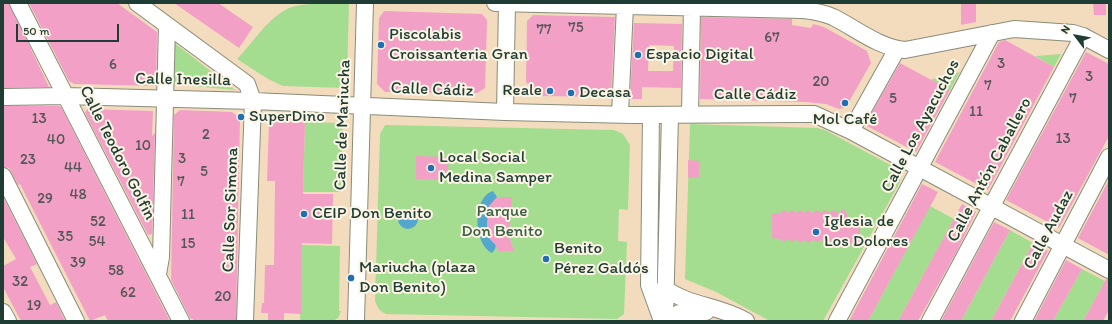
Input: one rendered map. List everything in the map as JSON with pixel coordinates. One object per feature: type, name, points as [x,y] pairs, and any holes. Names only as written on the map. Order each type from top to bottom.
[{"type":"street","name":"Calle Teodoro Golfin","points":[[18,3],[181,321]]},
{"type":"street","points":[[137,3],[247,84],[253,100]]},
{"type":"street","name":"Calle de Mariucha","points":[[356,321],[365,3]]},
{"type":"street","points":[[495,3],[803,10],[833,17],[886,46],[904,50],[1014,29],[1073,33],[1083,36],[1109,50]]},
{"type":"street","points":[[505,112],[507,3]]},
{"type":"street","points":[[620,114],[625,6]]},
{"type":"street","points":[[690,114],[692,7]]},
{"type":"street","points":[[158,274],[161,257],[167,25]]},
{"type":"street","name":"Calle Los Ayacuchos","points":[[837,321],[992,33]]},
{"type":"street","name":"Calle Antón Caballero","points":[[930,321],[1083,36]]},
{"type":"street","points":[[851,131],[897,49]]},
{"type":"street","name":"Calle Inesilla","points":[[3,97],[66,96],[253,100],[363,106]]},
{"type":"street","name":"Calle Sor Simona","points":[[245,321],[253,100]]},
{"type":"street","name":"Calle Cádiz","points":[[363,106],[505,112],[652,115],[814,114],[851,131],[920,167],[1109,270]]},
{"type":"street","points":[[652,115],[649,285],[664,321]]},
{"type":"street","points":[[664,321],[664,288],[670,176],[670,115]]},
{"type":"street","name":"Calle Audaz","points":[[1023,321],[1109,157]]},
{"type":"street","points":[[3,176],[76,321]]},
{"type":"street","points":[[664,288],[686,301],[727,312],[746,321]]},
{"type":"street","points":[[3,312],[8,321]]},
{"type":"street","points":[[670,321],[679,313],[727,312]]},
{"type":"green space","points":[[314,3],[349,3],[347,82],[344,88],[283,86],[268,79],[237,59],[272,19],[287,9]]},
{"type":"green space","points":[[172,41],[235,90],[171,84]]},
{"type":"green space","points":[[1061,54],[1054,67],[1035,56]]},
{"type":"green space","points":[[960,72],[950,90],[930,80]]},
{"type":"green space","points":[[305,122],[343,123],[341,192],[303,192]]},
{"type":"green space","points":[[690,124],[817,128],[825,130],[898,169],[901,175],[900,182],[823,321],[770,321],[716,292],[685,279]]},
{"type":"green space","name":"Parque Don Benito","points":[[385,125],[614,130],[623,134],[630,145],[628,210],[619,209],[618,241],[627,242],[624,314],[617,319],[386,314],[382,312],[375,301],[380,134]]},
{"type":"green space","points":[[930,206],[954,219],[898,321],[868,321]]},
{"type":"green space","points":[[1010,230],[1033,243],[991,321],[961,321]]},
{"type":"green space","points":[[302,245],[340,246],[339,311],[341,311],[338,318],[333,321],[300,321]]},
{"type":"green space","points":[[1082,269],[1105,281],[1083,321],[1053,321]]},
{"type":"water","points":[[493,191],[497,197],[489,207],[487,226],[489,238],[496,245],[492,253],[486,248],[478,231],[478,211],[481,202],[486,195]]},
{"type":"water","points":[[408,209],[415,212],[418,219],[415,226],[408,229],[401,226],[398,219],[401,212]]},
{"type":"building","points":[[3,3],[9,3],[49,87],[3,88]]},
{"type":"building","points":[[29,3],[117,3],[157,32],[156,86],[74,84],[69,81]]},
{"type":"building","points":[[174,3],[218,3],[253,27],[239,48]]},
{"type":"building","points":[[961,3],[976,3],[976,22],[961,25]]},
{"type":"building","points":[[1093,3],[1106,3],[1106,15],[1094,15]]},
{"type":"building","points":[[384,11],[482,14],[487,20],[485,88],[477,93],[385,92],[377,84],[379,18]]},
{"type":"building","points":[[533,15],[615,17],[611,97],[539,96],[526,82],[527,21]]},
{"type":"building","points":[[701,17],[792,19],[792,25],[811,28],[813,24],[824,27],[867,51],[871,63],[846,107],[839,109],[826,104],[805,102],[700,99]]},
{"type":"building","name":"Espacio Digital","points":[[634,23],[682,24],[681,88],[642,87],[642,99],[630,99]],"holes":[[[649,45],[674,46],[673,71],[648,71]]]},
{"type":"building","points":[[1005,40],[1054,67],[988,190],[935,162],[999,42]]},
{"type":"building","points":[[1086,52],[1109,64],[1109,136],[1059,228],[1006,200]]},
{"type":"building","points":[[900,63],[950,90],[916,152],[865,125]]},
{"type":"building","points":[[3,106],[61,107],[170,321],[108,321],[105,315],[90,321],[20,184],[18,185],[9,168],[3,167]]},
{"type":"building","points":[[87,109],[153,111],[152,136],[155,133],[152,234],[148,235],[85,113]]},
{"type":"building","points":[[180,110],[232,112],[240,118],[236,321],[194,320],[190,318],[171,280],[174,115]]},
{"type":"building","points":[[269,122],[305,122],[303,194],[333,194],[332,244],[302,243],[301,314],[284,313],[284,321],[268,321],[268,313],[261,313],[262,303],[264,303],[265,265],[274,265],[275,181],[267,181]]},
{"type":"building","name":"Local Social Medina Samper","points":[[416,156],[448,157],[447,180],[416,179]]},
{"type":"building","points":[[688,160],[699,161],[699,177],[688,178]]},
{"type":"building","points":[[1109,180],[1109,255],[1078,238]]},
{"type":"building","points":[[922,184],[938,192],[868,321],[849,321]]},
{"type":"building","points":[[3,197],[37,264],[30,267],[50,305],[56,302],[65,321],[21,321],[3,287],[3,266],[16,259],[3,237]]},
{"type":"building","points":[[497,197],[512,197],[509,236],[514,251],[498,251],[495,244],[489,238],[487,226],[489,206]]},
{"type":"building","points":[[962,204],[976,212],[957,251],[918,321],[898,321]]},
{"type":"building","name":"Iglesia de Los Dolores","points":[[844,209],[853,226],[860,226],[860,243],[844,244],[838,240],[834,243],[829,240],[825,243],[821,240],[817,242],[813,240],[809,243],[804,240],[800,243],[796,239],[793,242],[788,239],[784,242],[780,239],[772,238],[772,213],[780,213],[784,210],[788,213],[792,210],[797,213],[800,210],[805,213],[808,210],[813,213],[817,210],[821,213],[825,210],[830,213],[833,210],[838,213]]},
{"type":"building","points":[[994,222],[1010,230],[961,321],[941,321]]},
{"type":"building","points":[[1033,243],[1048,251],[1010,321],[991,321]]},
{"type":"building","points":[[1066,260],[1082,269],[1053,321],[1034,321]]},
{"type":"building","points":[[1106,279],[1109,279],[1109,310],[1103,321],[1083,321]]},
{"type":"place","name":"Piscolabis Croissanteria Gran","points":[[381,45]]},
{"type":"place","name":"Espacio Digital","points":[[638,55]]},
{"type":"place","name":"Reale","points":[[550,91]]},
{"type":"place","name":"Decasa","points":[[571,93]]},
{"type":"place","name":"Mol Café","points":[[845,103]]},
{"type":"place","name":"SuperDino","points":[[241,117]]},
{"type":"place","name":"Local Social Medina Samper","points":[[431,168]]},
{"type":"place","name":"CEIP Don Benito","points":[[304,214]]},
{"type":"place","name":"Iglesia de Los Dolores","points":[[816,232]]},
{"type":"place","name":"Benito Pérez Galdós","points":[[546,259]]},
{"type":"place","name":"Mariucha (plaza Don Benito)","points":[[351,278]]}]
